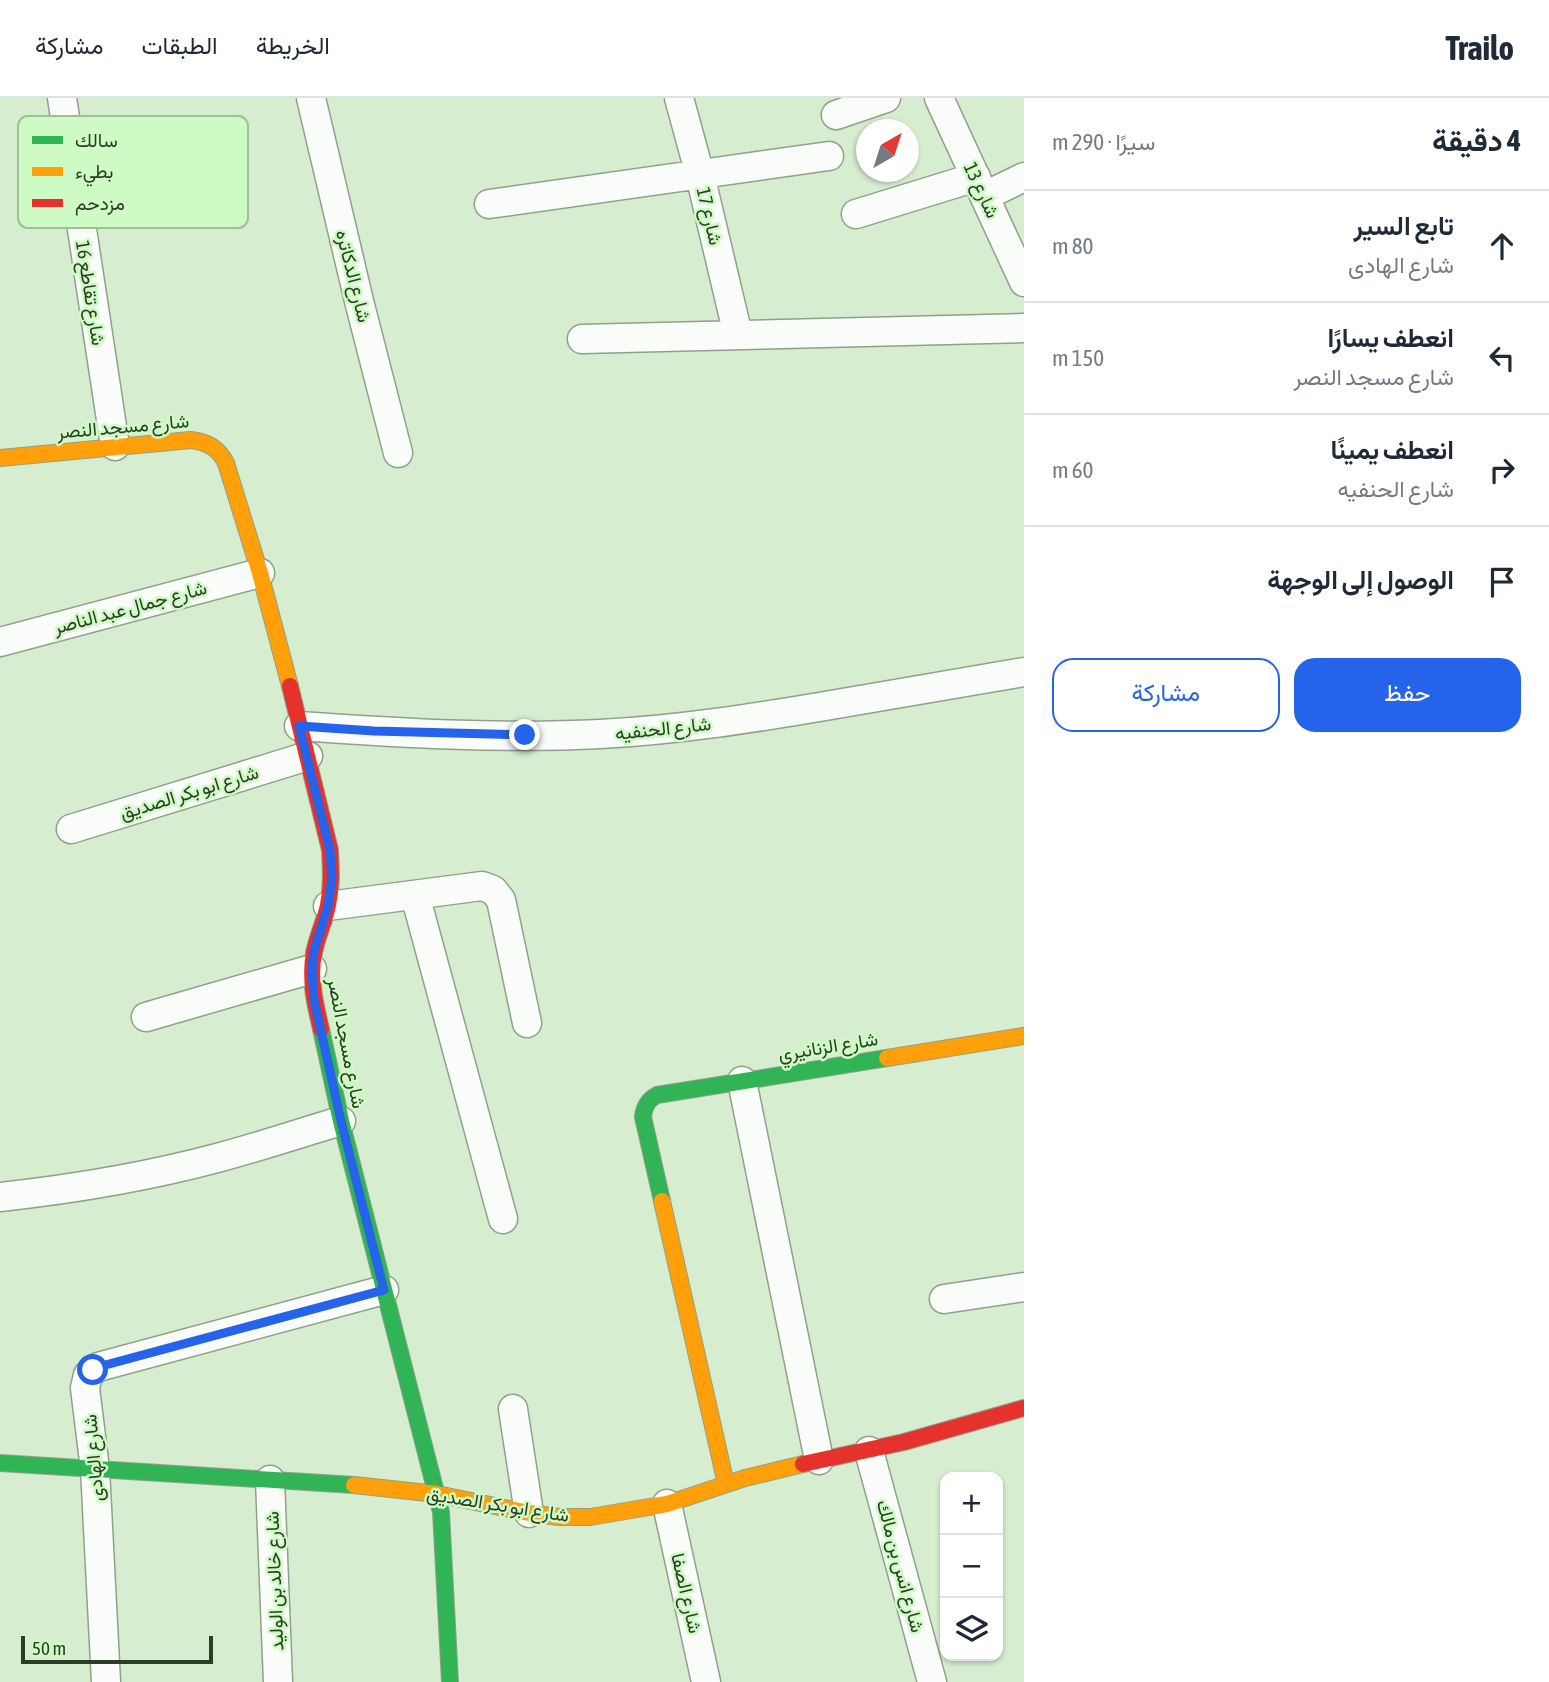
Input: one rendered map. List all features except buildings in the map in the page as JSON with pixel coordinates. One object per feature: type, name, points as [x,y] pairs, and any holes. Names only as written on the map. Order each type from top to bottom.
[{"type":"street","name":"شارع تقاطع 16","points":[[62,98],[65,116]]},
{"type":"street","name":"شارع الدكاتره","points":[[312,98],[359,301],[398,453]]},
{"type":"street","name":"شارع 17","points":[[679,98],[738,335]]},
{"type":"street","points":[[836,115],[886,98]]},
{"type":"street","name":"شارع 13","points":[[939,98],[1024,282]]},
{"type":"street","points":[[489,204],[829,156]]},
{"type":"street","points":[[856,215],[1024,177]]},
{"type":"street","name":"شارع تقاطع 16","points":[[81,228],[114,446]]},
{"type":"street","points":[[582,338],[1024,328]]},
{"type":"street","name":"شارع مسجد النصر","points":[[0,458],[191,440],[200,440],[223,454],[260,573],[330,850],[332,878],[328,906],[314,951],[312,984],[341,1121],[437,1494],[443,1532],[450,1682]]},
{"type":"street","name":"شارع جمال عبد الناصر","points":[[0,642],[260,573]]},
{"type":"street","name":"شارع الحنفيه","points":[[299,726],[450,734],[601,734],[757,717],[1024,672]]},
{"type":"street","name":"شارع ابو بكر الصديق","points":[[71,829],[307,756]]},
{"type":"street","points":[[328,906],[482,886],[493,890],[501,900],[527,1023]]},
{"type":"street","points":[[415,895],[503,1219]]},
{"type":"street","points":[[146,1017],[312,969]]},
{"type":"street","name":"شارع الزنانيري","points":[[726,1484],[643,1108],[657,1095],[1024,1036]]},
{"type":"street","points":[[742,1081],[819,1460]]},
{"type":"street","points":[[0,1197],[57,1191],[150,1174],[217,1158],[341,1121]]},
{"type":"street","points":[[944,1299],[1024,1287]]},
{"type":"street","name":"شارع الهادى","points":[[106,1682],[95,1469],[85,1388],[88,1375],[98,1367],[384,1290]]},
{"type":"street","name":"شارع ابو بكر الصديق","points":[[0,1463],[381,1486],[437,1494],[529,1513],[590,1517],[667,1504],[745,1478],[869,1451],[1024,1408]]},
{"type":"street","points":[[513,1409],[529,1513]]},
{"type":"street","name":"شارع انس بن مالك","points":[[869,1451],[932,1682]]},
{"type":"street","name":"شارع خالد بن الوليد","points":[[270,1480],[278,1682]]},
{"type":"street","name":"شارع الصفا","points":[[667,1504],[706,1682]]},
{"type":"traffic: fast","points":[[321,1029],[341,1121],[441,1512],[450,1682]]},
{"type":"traffic: fast","points":[[662,1201],[643,1117],[645,1107],[657,1095],[887,1058]]},
{"type":"traffic: fast","points":[[0,1463],[354,1485]]},
{"type":"traffic: slow","points":[[0,458],[191,440],[203,442],[220,453],[226,463],[260,573],[290,686]]},
{"type":"traffic: slow","points":[[887,1058],[1024,1036]]},
{"type":"traffic: slow","points":[[662,1201],[726,1484]]},
{"type":"traffic: slow","points":[[354,1485],[437,1494],[529,1513],[590,1517],[667,1504],[745,1478],[803,1464]]},
{"type":"traffic: jam","points":[[290,686],[330,850],[329,898],[315,947],[312,972],[321,1029]]},
{"type":"traffic: jam","points":[[803,1464],[904,1442],[1024,1408]]},
{"type":"route","points":[[93,1370],[384,1290],[341,1121],[314,1000],[314,951],[328,906],[332,878],[330,850],[299,726],[525,735]]}]
